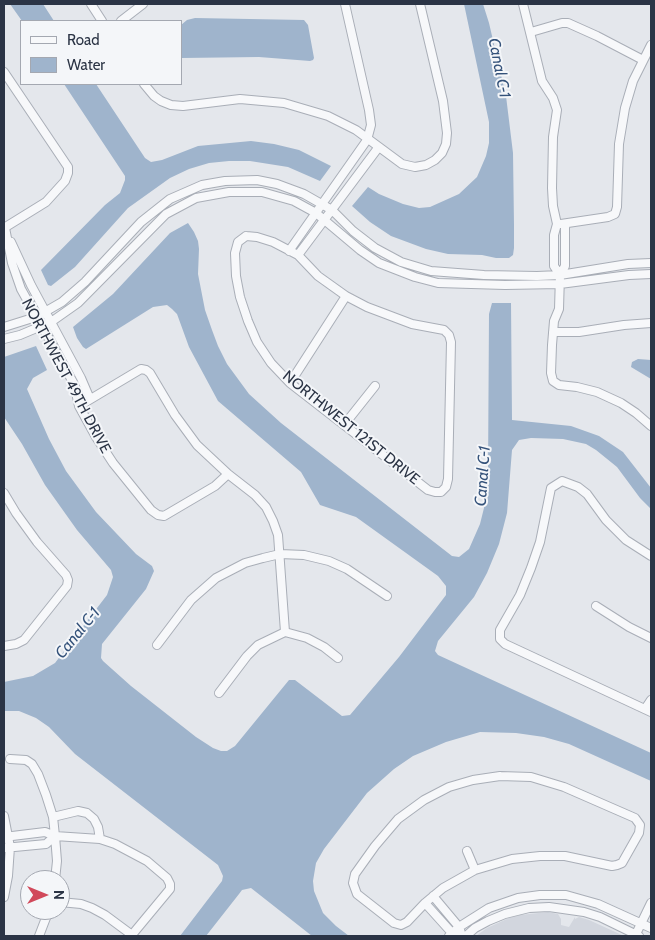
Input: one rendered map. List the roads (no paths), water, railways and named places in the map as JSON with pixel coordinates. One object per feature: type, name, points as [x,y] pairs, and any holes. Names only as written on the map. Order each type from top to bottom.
[{"type":"street","points":[[91,4],[101,20]]},
{"type":"street","points":[[122,20],[143,4]]},
{"type":"street","points":[[290,383],[346,296],[318,276],[298,255],[289,251],[367,140],[371,125],[345,4]]},
{"type":"street","points":[[145,85],[154,96],[171,105],[183,106],[240,99],[284,103],[328,116],[356,130],[367,140],[402,164],[415,166],[431,162],[442,152],[446,144],[447,133],[443,101],[420,4]]},
{"type":"street","points":[[523,4],[542,81],[553,98],[557,110],[552,161],[553,206],[561,224]]},
{"type":"street","points":[[531,32],[562,24],[574,25],[643,60]]},
{"type":"street","points":[[651,45],[633,81],[625,108],[619,144],[617,207],[615,214],[608,217],[561,224],[554,235],[554,266],[560,275],[560,284],[559,309],[554,321],[551,373],[553,381],[559,385],[597,392],[621,402],[651,426]]},
{"type":"street","points":[[4,72],[68,167],[68,173],[65,181],[46,202],[4,228]]},
{"type":"street","points":[[298,255],[378,148]]},
{"type":"street","points":[[345,172],[355,178]]},
{"type":"street","points":[[4,327],[36,317],[62,302],[85,282],[154,210],[184,192],[202,185],[225,181],[257,180],[290,188],[323,203],[352,231],[375,248],[401,262],[431,270],[484,275],[560,275],[628,264],[651,263]]},
{"type":"street","points":[[4,339],[51,322],[78,303],[95,288],[148,230],[166,214],[196,198],[229,192],[262,192],[294,201],[316,213],[366,255],[379,263],[415,277],[453,284],[560,284],[651,274]]},
{"type":"street","name":"NORTHWEST 49TH DRIVE","points":[[4,228],[90,399]]},
{"type":"street","name":"NORTHWEST 49TH DRIVE","points":[[4,228],[12,263],[21,289],[74,384],[79,406],[113,463],[150,510],[164,516],[215,486],[228,474]]},
{"type":"street","name":"NORTHWEST 121ST DRIVE","points":[[289,251],[273,242],[257,237],[246,236],[238,242],[235,253],[236,276],[240,297],[257,342],[271,363],[290,383],[428,490],[441,492],[446,486],[448,479],[451,342],[449,335],[444,330],[412,324],[387,316],[346,296]]},
{"type":"street","points":[[553,332],[579,332],[651,323]]},
{"type":"street","points":[[79,406],[132,373],[141,369],[150,372],[175,415],[197,445],[228,474],[255,495],[266,507],[278,536],[285,632]]},
{"type":"street","points":[[344,425],[374,386]]},
{"type":"street","points":[[651,556],[626,540],[606,520],[587,494],[578,486],[562,481],[551,488],[540,542],[531,568],[520,595],[500,630],[500,639],[511,647],[648,711],[651,700]]},
{"type":"street","points":[[4,493],[27,528],[66,574],[68,580],[67,586],[24,640],[16,644],[4,646]]},
{"type":"street","points":[[157,645],[191,600],[216,578],[245,563],[280,554],[304,555],[329,560],[347,569],[387,596]]},
{"type":"street","points":[[596,606],[629,627],[651,638]]},
{"type":"street","points":[[219,693],[247,656],[258,645],[285,632],[307,638],[324,647],[338,658]]},
{"type":"street","points":[[10,759],[26,760],[32,764],[38,774],[53,817],[56,870]]},
{"type":"street","points":[[500,776],[531,777],[564,787],[635,818],[640,825],[638,833],[622,862],[612,866],[565,856],[540,856],[512,859],[475,870],[433,896],[407,922],[401,925],[394,923],[357,894],[353,883],[355,874],[398,819],[424,800],[449,787],[473,780],[500,776]]},
{"type":"street","points":[[53,817],[78,811],[87,814],[94,819],[100,838]]},
{"type":"street","points":[[4,816],[8,876],[4,898]]},
{"type":"street","points":[[6,836],[45,832],[55,836],[100,838],[147,861],[167,878],[170,884],[170,889],[132,936],[105,915],[92,908],[70,903]]},
{"type":"street","points":[[7,848],[46,844],[55,836]]},
{"type":"street","points":[[468,851],[475,870]]},
{"type":"street","points":[[425,903],[453,935],[459,926],[477,914],[504,902],[531,895],[566,895],[598,904],[641,923],[651,928],[648,936]]},
{"type":"street","points":[[433,896],[459,926],[462,936]]},
{"type":"street","points":[[466,936],[475,928],[505,914],[529,908],[549,907],[584,912],[600,917],[636,936],[651,903]]},
{"type":"street","points":[[432,912],[440,905]]},
{"type":"street","points":[[39,936],[45,920]]},
{"type":"water","points":[[10,4],[43,4],[53,20],[21,20]]},
{"type":"water","name":"Canal C-1","points":[[464,4],[483,4],[506,96],[513,153],[514,248],[513,255],[509,258],[448,254],[426,249],[391,236],[370,222],[352,206],[368,187],[403,204],[419,208],[430,207],[459,194],[477,177],[489,143],[489,122]]},
{"type":"water","points":[[195,18],[304,20],[308,25],[314,58],[310,61],[259,57],[182,58],[182,24],[187,20]]},
{"type":"water","points":[[65,85],[97,85],[145,158],[151,162],[162,160],[198,146],[251,141],[299,150],[331,166],[320,181],[288,167],[250,161],[209,163],[189,169],[170,178],[128,208],[75,267],[51,286],[48,285],[41,270],[105,205],[120,193],[125,176]]},
{"type":"water","name":"Canal C-1","points":[[188,223],[198,241],[198,274],[205,310],[212,330],[227,364],[249,394],[281,423],[452,556],[459,557],[469,549],[480,524],[484,508],[488,475],[489,314],[492,303],[511,303],[512,420],[571,426],[599,436],[623,452],[651,488],[651,509],[640,498],[617,467],[586,444],[563,439],[531,438],[519,440],[512,450],[507,513],[499,544],[487,573],[474,597],[438,641],[435,651],[438,655],[651,753],[651,781],[569,744],[544,737],[516,733],[480,732],[446,742],[413,756],[394,769],[367,793],[324,849],[316,863],[313,881],[314,891],[323,913],[349,936],[312,936],[251,888],[242,890],[206,936],[180,936],[222,881],[223,876],[218,865],[75,754],[49,727],[36,718],[19,711],[4,711],[4,682],[33,676],[55,663],[107,595],[113,577],[111,570],[77,530],[45,485],[4,417],[4,357],[36,346],[47,370],[33,378],[27,389],[49,439],[66,471],[96,512],[136,554],[152,566],[154,571],[146,589],[102,644],[101,658],[131,686],[213,748],[227,751],[235,746],[289,680],[295,680],[342,716],[350,715],[399,657],[446,595],[446,586],[438,576],[356,517],[320,505],[301,472],[218,401],[189,347],[177,314],[167,305],[153,307],[86,349],[83,347],[73,327],[113,294],[170,233]]},
{"type":"water","points":[[638,359],[651,360],[651,379],[631,367],[632,362]]}]
